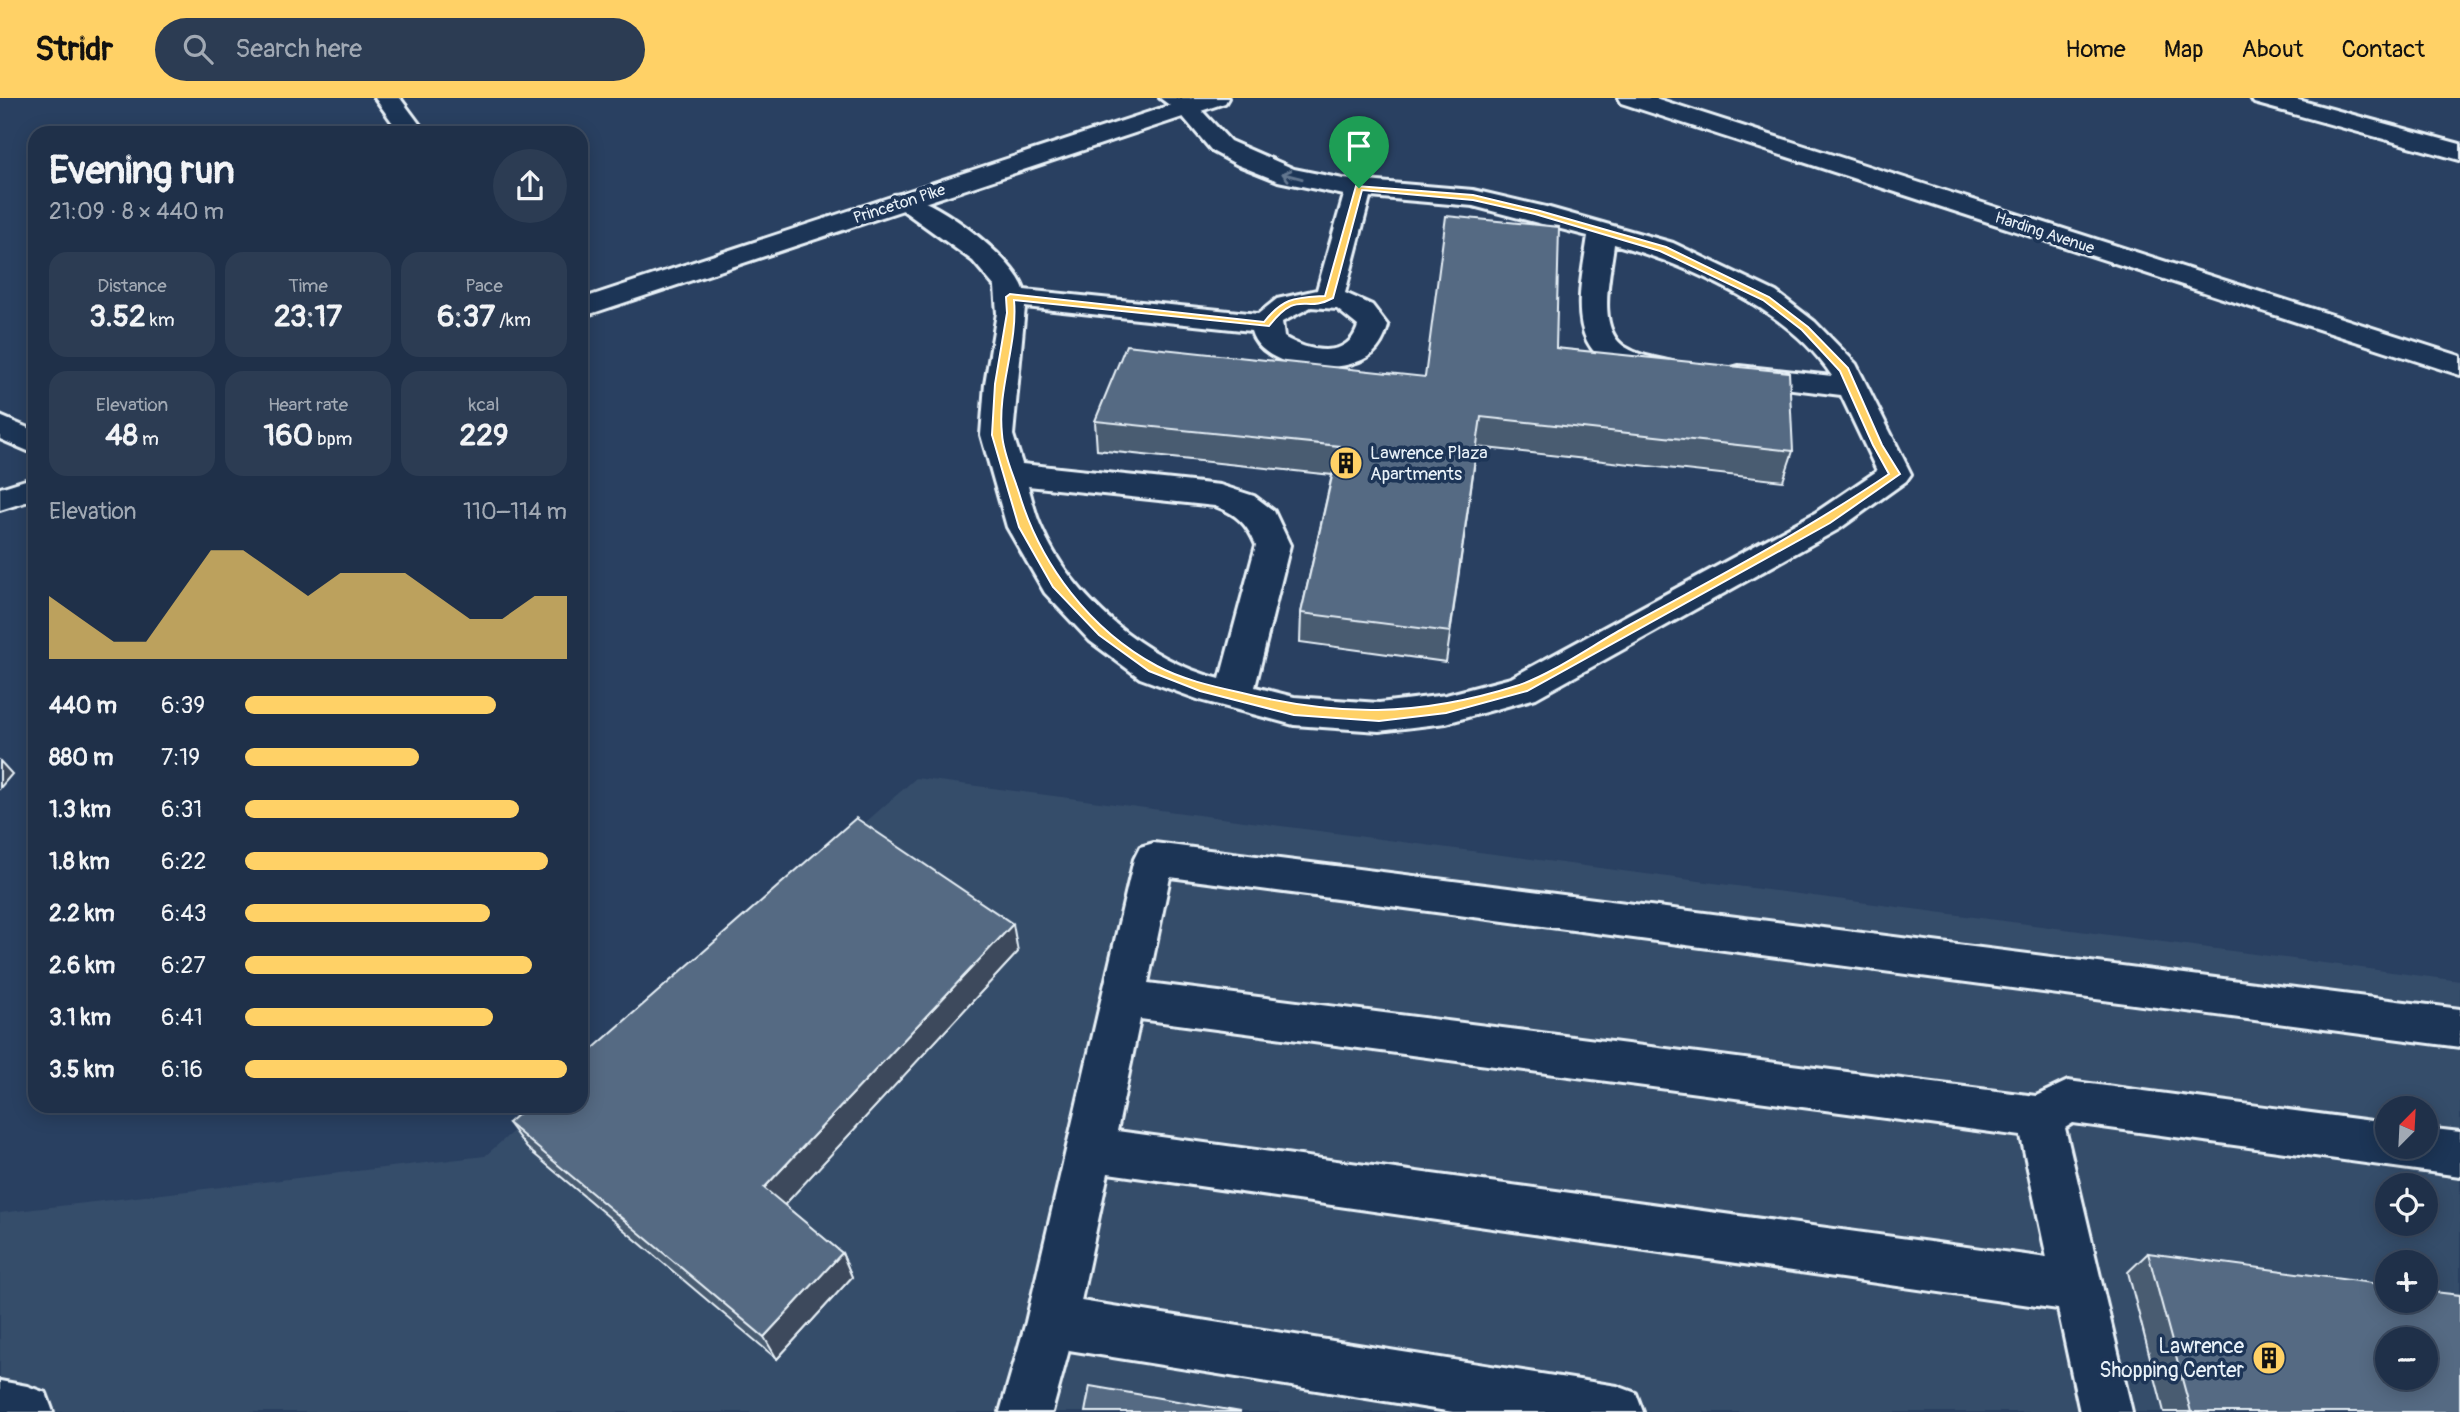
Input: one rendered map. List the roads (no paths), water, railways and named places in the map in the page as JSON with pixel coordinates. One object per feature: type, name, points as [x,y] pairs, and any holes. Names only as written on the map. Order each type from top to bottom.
[{"type":"street","points":[[387,98],[408,126]]},
{"type":"street","name":"Princeton Pike","points":[[588,306],[903,201],[1180,103],[1216,98]]},
{"type":"street","name":"Harding Avenue","points":[[1630,98],[2460,366]]},
{"type":"street","points":[[2263,98],[2460,152]]},
{"type":"street","points":[[903,201],[949,228],[983,255],[1009,286],[1011,313],[1000,384],[997,435],[1024,527],[1057,585],[1103,632],[1153,669],[1200,687],[1294,710],[1379,716],[1446,709],[1523,688],[1827,521],[1895,474],[1878,445],[1844,370],[1813,337],[1766,298],[1663,249],[1473,198],[1359,188],[1287,175],[1247,160],[1221,146],[1180,103]]},
{"type":"street","points":[[1329,298],[1359,188]]},
{"type":"street","points":[[1602,232],[1593,325],[1602,346],[1619,358],[1647,366],[1852,387]]},
{"type":"street","points":[[1010,297],[1266,324]]},
{"type":"street","points":[[1329,298],[1359,308],[1373,326],[1372,337],[1365,346],[1353,353],[1320,359],[1287,352],[1268,335],[1266,324],[1280,306],[1295,301],[1329,298]]},
{"type":"street","points":[[0,426],[28,440]]},
{"type":"street","points":[[1006,473],[1220,496],[1242,504],[1262,519],[1273,545],[1234,695]]},
{"type":"street","points":[[0,499],[28,490]]},
{"type":"street","points":[[1026,1412],[1051,1322],[1154,859],[2460,1028]]},
{"type":"street","points":[[1121,998],[2040,1118],[2067,1102],[2375,1143]]},
{"type":"street","points":[[2040,1118],[2106,1412]]},
{"type":"street","points":[[1088,1149],[2078,1287]]},
{"type":"street","points":[[2438,1151],[2460,1154]]},
{"type":"street","points":[[1051,1322],[1617,1412]]},
{"type":"street","points":[[0,1407],[27,1412]]},
{"type":"place","name":"Lawrence Plaza Apartments","points":[[1346,463]]},
{"type":"place","name":"Lawrence Shopping Center","points":[[2269,1358]]}]
